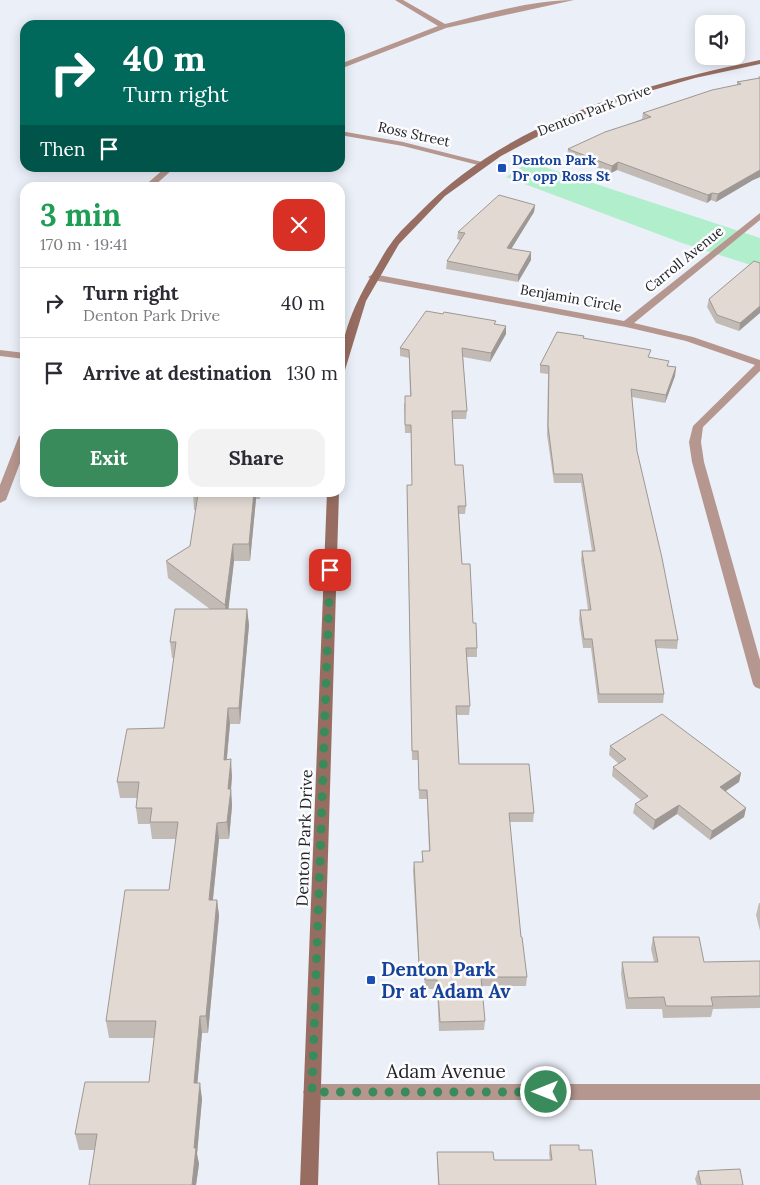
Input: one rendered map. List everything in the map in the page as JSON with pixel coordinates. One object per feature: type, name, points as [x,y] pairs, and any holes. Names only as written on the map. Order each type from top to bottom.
[{"type":"main road","name":"Denton Park Drive","points":[[345,341],[353,318],[373,276],[409,226],[442,194],[482,163],[547,126],[612,100],[706,72],[760,62]]},
{"type":"main road","name":"Denton Park Drive","points":[[308,1185],[333,497]]},
{"type":"street","points":[[398,0],[444,26]]},
{"type":"street","points":[[345,65],[444,26],[521,8],[571,0]]},
{"type":"street","name":"Ross Street","points":[[345,134],[403,144],[482,163]]},
{"type":"street","points":[[153,182],[165,172]]},
{"type":"street","name":"Carroll Avenue","points":[[626,324],[760,216]]},
{"type":"street","name":"Benjamin Circle","points":[[373,276],[626,324],[689,339],[760,364],[698,426],[694,442],[760,684]]},
{"type":"street","points":[[0,353],[20,355]]},
{"type":"street","points":[[0,500],[20,449]]},
{"type":"street","name":"Adam Avenue","points":[[312,1092],[760,1092]]},
{"type":"green space","points":[[529,162],[760,238],[760,268],[682,243],[506,177]]},
{"type":"building","points":[[760,78],[760,170],[718,194],[712,193],[708,195],[618,162],[612,166],[568,149],[605,132],[651,117],[643,113],[712,90],[741,84],[737,82]]},
{"type":"building","points":[[499,195],[535,205],[507,248],[531,252],[518,275],[447,261],[465,233],[458,232]]},
{"type":"building","points":[[754,261],[760,263],[760,306],[740,323],[717,315],[709,299]]},
{"type":"building","points":[[426,311],[443,314],[444,312],[496,321],[494,324],[506,326],[491,353],[462,348],[467,411],[452,411],[455,465],[463,465],[466,506],[458,506],[462,564],[470,564],[473,623],[476,623],[477,648],[466,648],[470,706],[456,706],[459,764],[529,764],[534,813],[509,813],[521,937],[527,977],[481,977],[485,1021],[440,1022],[437,980],[425,980],[424,964],[419,963],[414,862],[423,862],[422,851],[430,851],[427,790],[419,790],[418,751],[412,751],[407,485],[412,485],[411,425],[405,425],[405,396],[411,396],[409,350],[400,348]]},
{"type":"building","points":[[557,332],[651,350],[648,357],[669,361],[667,366],[676,367],[666,395],[631,389],[637,451],[662,558],[678,640],[655,640],[664,694],[599,694],[592,639],[584,639],[580,610],[591,610],[582,551],[595,551],[582,474],[554,474],[548,426],[549,366],[540,365]]},
{"type":"building","points":[[198,497],[254,497],[249,544],[233,544],[225,605],[166,561],[190,546]]},
{"type":"building","points":[[175,609],[247,609],[239,708],[228,708],[224,760],[231,759],[228,789],[231,789],[227,822],[217,823],[209,900],[217,900],[206,1016],[200,1016],[194,1083],[200,1083],[192,1185],[89,1185],[97,1134],[75,1134],[85,1082],[149,1082],[156,1021],[106,1021],[125,890],[169,890],[178,822],[150,822],[152,808],[136,808],[139,782],[117,782],[127,729],[164,728],[176,642],[170,642]]},
{"type":"building","points":[[662,714],[741,773],[720,787],[746,808],[712,831],[679,805],[655,820],[635,804],[648,796],[613,767],[626,759],[610,746]]},
{"type":"building","points":[[653,937],[699,937],[704,962],[760,961],[760,996],[711,997],[713,1006],[666,1006],[664,997],[628,998],[622,962],[658,962]]},
{"type":"building","points":[[550,1145],[579,1145],[579,1150],[592,1150],[596,1185],[439,1185],[437,1152],[493,1152],[494,1160],[552,1160]]},
{"type":"building","points":[[740,1169],[743,1185],[701,1185],[698,1171]]},
{"type":"place","name":"Denton Park Dr opp Ross St","points":[[502,168]]},
{"type":"place","name":"Denton Park Dr at Adam Av","points":[[371,980]]},
{"type":"route","points":[[330,570],[312,1092],[546,1092]]}]
